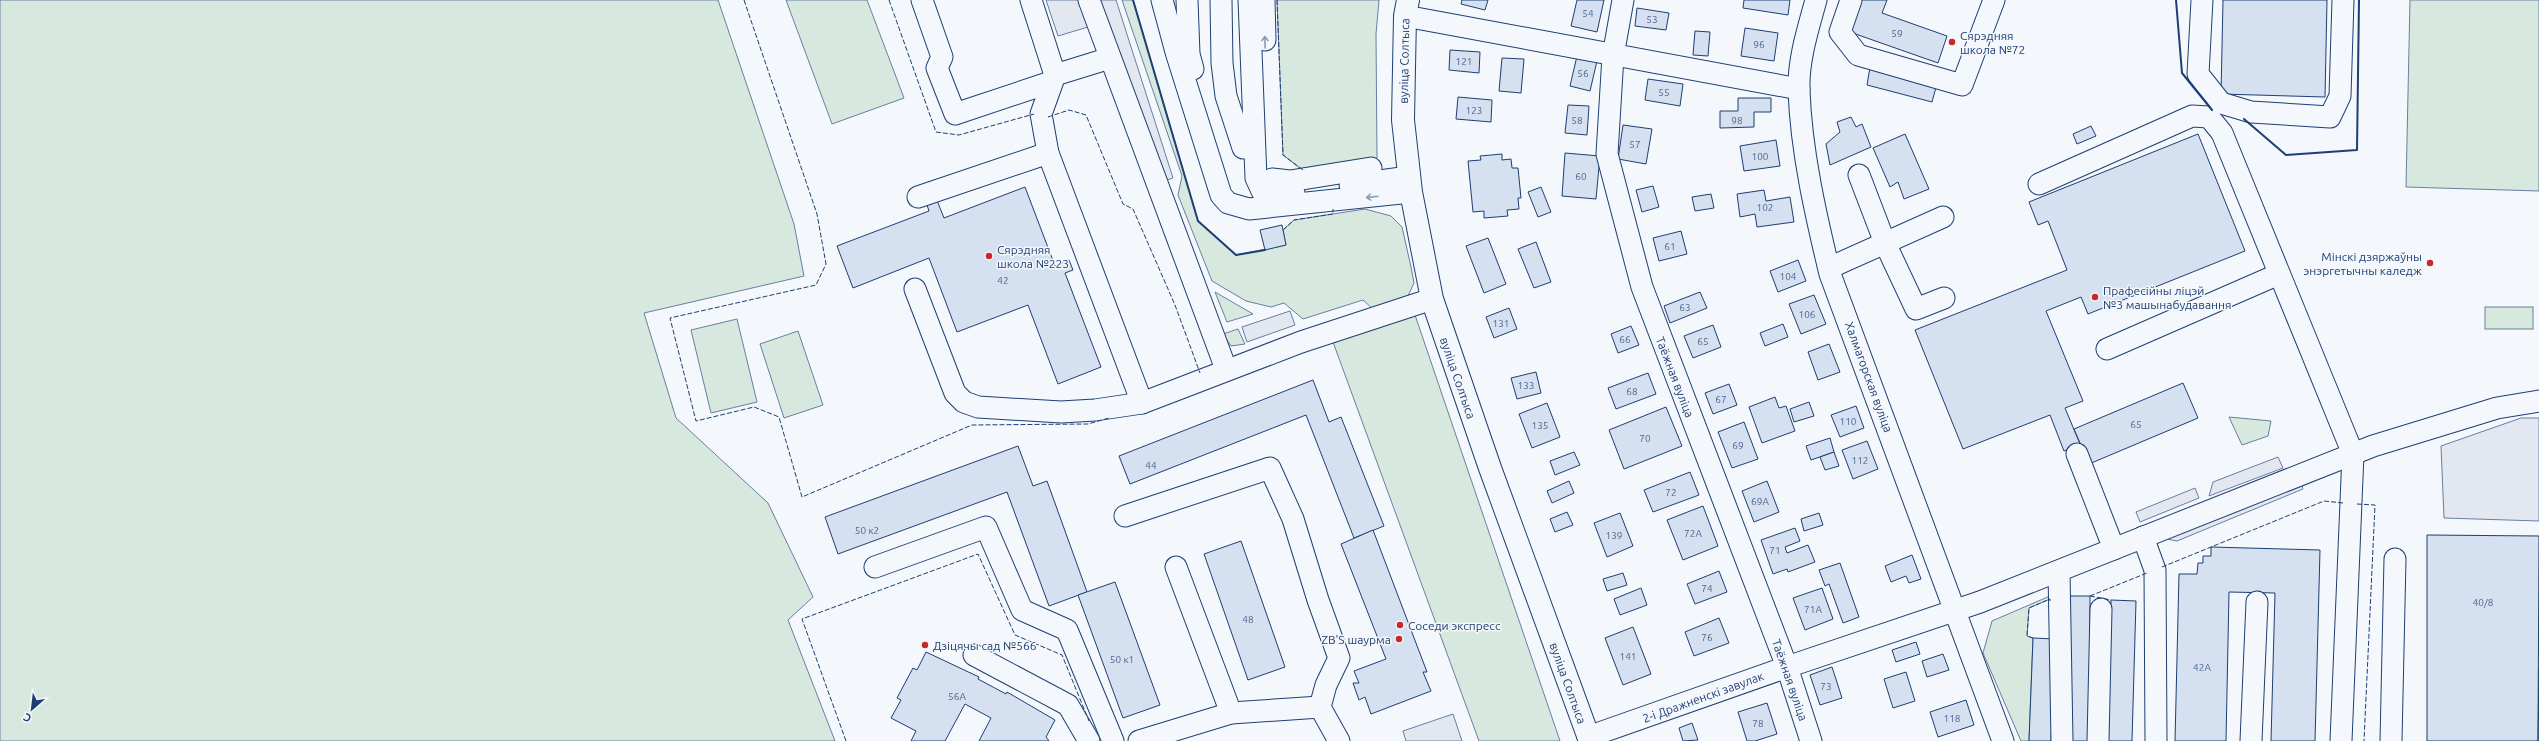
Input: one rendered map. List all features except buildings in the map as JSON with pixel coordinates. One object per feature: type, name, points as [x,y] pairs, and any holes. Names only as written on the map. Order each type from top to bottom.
[{"type":"main road","name":"вуліца Солтыса","points":[[1406,8],[1403,120],[1409,177],[1432,299],[1492,475],[1589,739]]},
{"type":"street","points":[[922,0],[942,57],[937,68],[955,114],[1110,58]]},
{"type":"street","points":[[1031,0],[1053,78],[1041,114],[1048,153],[1142,403]]},
{"type":"street","points":[[1088,0],[1226,369]]},
{"type":"street","points":[[1187,0],[1189,54],[1202,107],[1227,183],[1241,197],[1262,199]]},
{"type":"street","points":[[1208,0],[1209,52],[1226,96],[1243,148]]},
{"type":"street","points":[[1221,0],[1222,63],[1226,96]]},
{"type":"street","points":[[1229,0],[1231,69],[1241,116]]},
{"type":"street","points":[[1238,0],[1243,148],[1248,177],[1262,199]]},
{"type":"street","points":[[1249,0],[1256,178],[1262,199]]},
{"type":"street","points":[[1264,0],[1267,174],[1274,181],[1409,177]]},
{"type":"street","name":"Таёжная вуліца","points":[[1623,0],[1613,56],[1606,154],[1642,287],[1787,667],[1811,741]]},
{"type":"street","name":"Халмагорская вуліца","points":[[1816,0],[1802,56],[1799,90],[1814,209],[1829,268],[2004,741]]},
{"type":"street","points":[[1851,0],[1840,32],[1858,56],[1962,85],[1994,0]]},
{"type":"street","points":[[2202,0],[2198,74],[2221,103],[2251,112],[2330,117],[2340,96],[2343,0]]},
{"type":"street","points":[[1167,2],[1176,52],[1222,195],[1228,203],[1238,208],[1278,195],[1409,177]]},
{"type":"street","points":[[1406,8],[1613,56],[1799,90]]},
{"type":"street","points":[[2039,184],[2192,116],[2210,117],[2222,133],[2353,454],[2340,741]]},
{"type":"street","points":[[918,197],[1048,153]]},
{"type":"street","points":[[1859,175],[1885,243],[1916,309],[1944,298]]},
{"type":"street","points":[[1829,268],[1943,217]]},
{"type":"street","points":[[2107,349],[2279,274]]},
{"type":"street","points":[[915,289],[955,393],[964,402],[978,407],[1061,412],[1095,410],[1142,403],[1202,381],[1226,369],[1432,299]]},
{"type":"street","name":"2-і Дражненскі завулак","points":[[1589,739],[1787,667],[1955,611],[2353,454],[2497,408],[2539,402]]},
{"type":"street","points":[[2077,454],[2114,549]]},
{"type":"street","points":[[1125,516],[1270,468],[1293,519],[1318,600],[1339,658],[1326,685],[1320,707],[1339,741]]},
{"type":"street","points":[[875,567],[986,528],[1022,610],[1066,630],[1113,741]]},
{"type":"street","points":[[2143,537],[2155,570],[2156,741]]},
{"type":"street","points":[[2392,741],[2395,559]]},
{"type":"street","points":[[1176,567],[1231,713]]},
{"type":"street","points":[[2059,571],[2062,741]]},
{"type":"street","points":[[2251,741],[2257,602]]},
{"type":"street","points":[[2098,741],[2101,609]]},
{"type":"street","points":[[974,655],[1068,705],[1089,741]]},
{"type":"street","points":[[1139,741],[1231,713],[1320,707]]},
{"type":"shaded area","points":[[0,0],[718,0],[794,224],[804,276],[644,313],[676,418],[768,503],[813,597],[788,620],[835,741],[0,741]]},
{"type":"shaded area","points":[[786,0],[867,0],[904,98],[832,124]]},
{"type":"shaded area","points":[[1046,0],[1079,0],[1088,27],[1058,36]]},
{"type":"shaded area","points":[[1100,0],[1116,0],[1173,178],[1161,182]]},
{"type":"shaded area","points":[[1122,0],[1133,0],[1198,221],[1236,255],[1286,245],[1283,230],[1294,220],[1365,209],[1391,216],[1402,227],[1411,267],[1414,283],[1407,298],[1374,310],[1363,300],[1303,319],[1284,303],[1271,307],[1246,301],[1212,281],[1178,195],[1182,176]]},
{"type":"shaded area","points":[[1277,0],[1379,0],[1376,34],[1377,158],[1307,174],[1283,155]]},
{"type":"shaded area","points":[[2410,0],[2539,0],[2539,191],[2406,187]]},
{"type":"shaded area","points":[[1215,292],[1253,314],[1227,322]]},
{"type":"shaded area","points":[[2485,307],[2533,307],[2533,329],[2485,329]]},
{"type":"shaded area","points":[[1290,311],[1295,325],[1247,342],[1242,327]]},
{"type":"shaded area","points":[[1415,315],[1560,741],[1479,741],[1333,342]]},
{"type":"shaded area","points":[[737,319],[757,402],[711,413],[691,330]]},
{"type":"shaded area","points":[[1238,329],[1245,344],[1231,346],[1223,334]]},
{"type":"shaded area","points":[[798,331],[823,405],[784,418],[760,344]]},
{"type":"shaded area","points":[[2229,417],[2271,421],[2268,436],[2242,445]]},
{"type":"shaded area","points":[[2521,418],[2539,418],[2539,521],[2444,518],[2441,446]]},
{"type":"shaded area","points":[[2278,457],[2283,468],[2209,496],[2213,482]]},
{"type":"shaded area","points":[[2301,482],[2303,489],[2177,541],[2161,538]]},
{"type":"shaded area","points":[[2195,488],[2199,498],[2140,522],[2136,512]]},
{"type":"shaded area","points":[[2050,596],[2050,599],[2029,608],[2027,636],[2033,638],[2029,741],[2021,741],[1983,653],[1992,621]]},
{"type":"shaded area","points":[[1453,714],[1462,741],[1406,741],[1403,731]]},
{"type":"fence","points":[[744,0],[817,214],[826,264],[816,285],[670,318],[696,421],[754,407],[779,417],[802,497],[972,425],[1088,424],[1109,418]]},
{"type":"fence","points":[[889,0],[936,132],[959,135],[1034,114]]},
{"type":"fence","points":[[1277,0],[1283,155],[1303,170]]},
{"type":"fence","points":[[1048,117],[1069,110],[1086,115],[1123,204],[1133,209],[1175,305],[1200,373]]},
{"type":"fence","points":[[1283,230],[1294,220],[1333,214],[1333,209]]},
{"type":"fence","points":[[2162,567],[2324,501],[2343,503]]},
{"type":"fence","points":[[2357,504],[2375,505],[2364,741]]},
{"type":"fence","points":[[846,741],[802,619],[978,554],[1015,635],[1062,655],[1089,721]]},
{"type":"fence","points":[[2090,596],[2147,573]]},
{"type":"fence","points":[[2090,596],[2111,600]]},
{"type":"fence","points":[[2033,638],[2027,636],[2029,608],[2050,599],[2050,601]]},
{"type":"wall","points":[[1133,0],[1198,221],[1236,255],[1265,250]]},
{"type":"wall","points":[[2176,0],[2182,73],[2212,110]]},
{"type":"wall","points":[[2244,119],[2286,155],[2357,150],[2359,0]]},
{"type":"place","name":"Сярэдняя школа №72","points":[[1952,42]]},
{"type":"place","name":"Сярэдняя школа №223","points":[[989,256]]},
{"type":"place","name":"Мінскі дзяржаўны энэргетычны каледж","points":[[2430,263]]},
{"type":"place","name":"Прафесійны ліцэй №3 машынабудавання","points":[[2095,297]]},
{"type":"place","name":"Соседи экспресс","points":[[1400,625]]},
{"type":"place","name":"ZB'S шаурма","points":[[1399,639]]},
{"type":"place","name":"Дзіцячы сад №566","points":[[925,645]]}]
